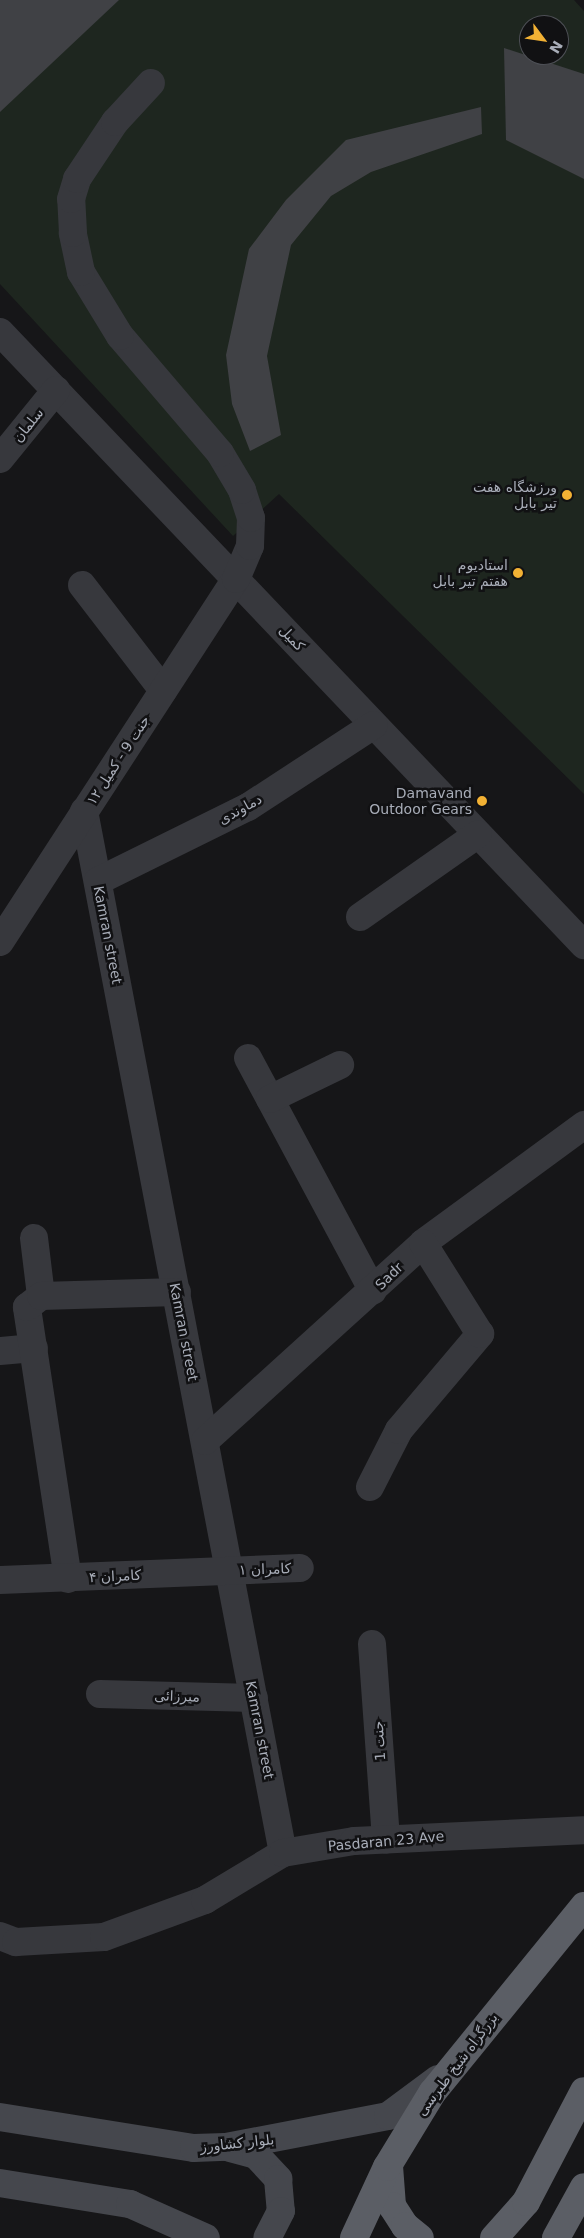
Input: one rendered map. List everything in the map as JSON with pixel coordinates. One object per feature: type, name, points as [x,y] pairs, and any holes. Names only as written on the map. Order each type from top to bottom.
[{"type":"highway","name":"بزرگراه شیخ طبرسی","points":[[354,2238],[390,2162],[455,2062],[584,1906]]},
{"type":"highway","points":[[494,2238],[526,2202],[584,2091]]},
{"type":"highway","points":[[390,2162],[387,2183],[392,2206],[405,2226],[420,2238]]},
{"type":"highway","points":[[556,2238],[584,2187]]},
{"type":"main road","name":"بلوار کشاورز","points":[[0,2117],[194,2148],[226,2147],[388,2116],[422,2094],[455,2062]]},
{"type":"main road","points":[[226,2147],[256,2155],[278,2179],[281,2211],[267,2238]]},
{"type":"main road","points":[[0,2183],[130,2204],[206,2238]]},
{"type":"street","name":"جنت 9 - کمیل ۱۲","points":[[0,942],[236,579],[250,546],[251,528],[242,490],[220,453],[120,336],[81,272],[72,233],[71,199],[76,179],[115,122],[151,83]]},
{"type":"street","name":"کمیل","points":[[0,332],[584,945]]},
{"type":"street","name":"سلمان","points":[[0,459],[56,390]]},
{"type":"street","points":[[82,585],[163,690]]},
{"type":"street","name":"دماوندی","points":[[98,881],[248,807],[374,725]]},
{"type":"street","name":"Kamran street","points":[[84,812],[283,1853]]},
{"type":"street","points":[[360,917],[478,834]]},
{"type":"street","points":[[248,1058],[373,1290]]},
{"type":"street","points":[[270,1099],[340,1065]]},
{"type":"street","name":"Sadr","points":[[205,1441],[423,1243],[584,1125]]},
{"type":"street","points":[[34,1238],[41,1296]]},
{"type":"street","points":[[370,1487],[399,1430],[480,1334],[423,1243]]},
{"type":"street","points":[[68,1579],[27,1307],[41,1296],[176,1292]]},
{"type":"street","points":[[0,1351],[34,1348]]},
{"type":"street","name":"کامران ۱","points":[[230,1570],[300,1568]]},
{"type":"street","name":"کامران ۴","points":[[0,1580],[68,1579],[230,1570]]},
{"type":"street","name":"جنت 1","points":[[372,1644],[386,1839]]},
{"type":"street","name":"میرزائی","points":[[100,1694],[254,1698]]},
{"type":"street","name":"Pasdaran 23 Ave","points":[[0,1936],[16,1942],[104,1937],[205,1900],[283,1853],[386,1839],[584,1830]]},
{"type":"shaded area","points":[[0,0],[574,0],[584,11],[584,794],[279,494],[233,536],[0,284]]},
{"type":"building","points":[[0,0],[119,0],[0,112]]},
{"type":"building","points":[[504,48],[519,53],[519,65],[556,65],[584,74],[584,179],[506,140]]},
{"type":"building","points":[[481,107],[482,134],[371,172],[331,196],[291,245],[267,356],[281,435],[250,451],[232,404],[226,355],[249,249],[286,200],[346,140]]},
{"type":"place","name":"ورزشگاه هفت تیر بابل","points":[[567,495]]},
{"type":"place","name":"استادیوم هفتم تیر بابل","points":[[518,573]]},
{"type":"place","name":"Damavand Outdoor Gears","points":[[482,801]]}]
